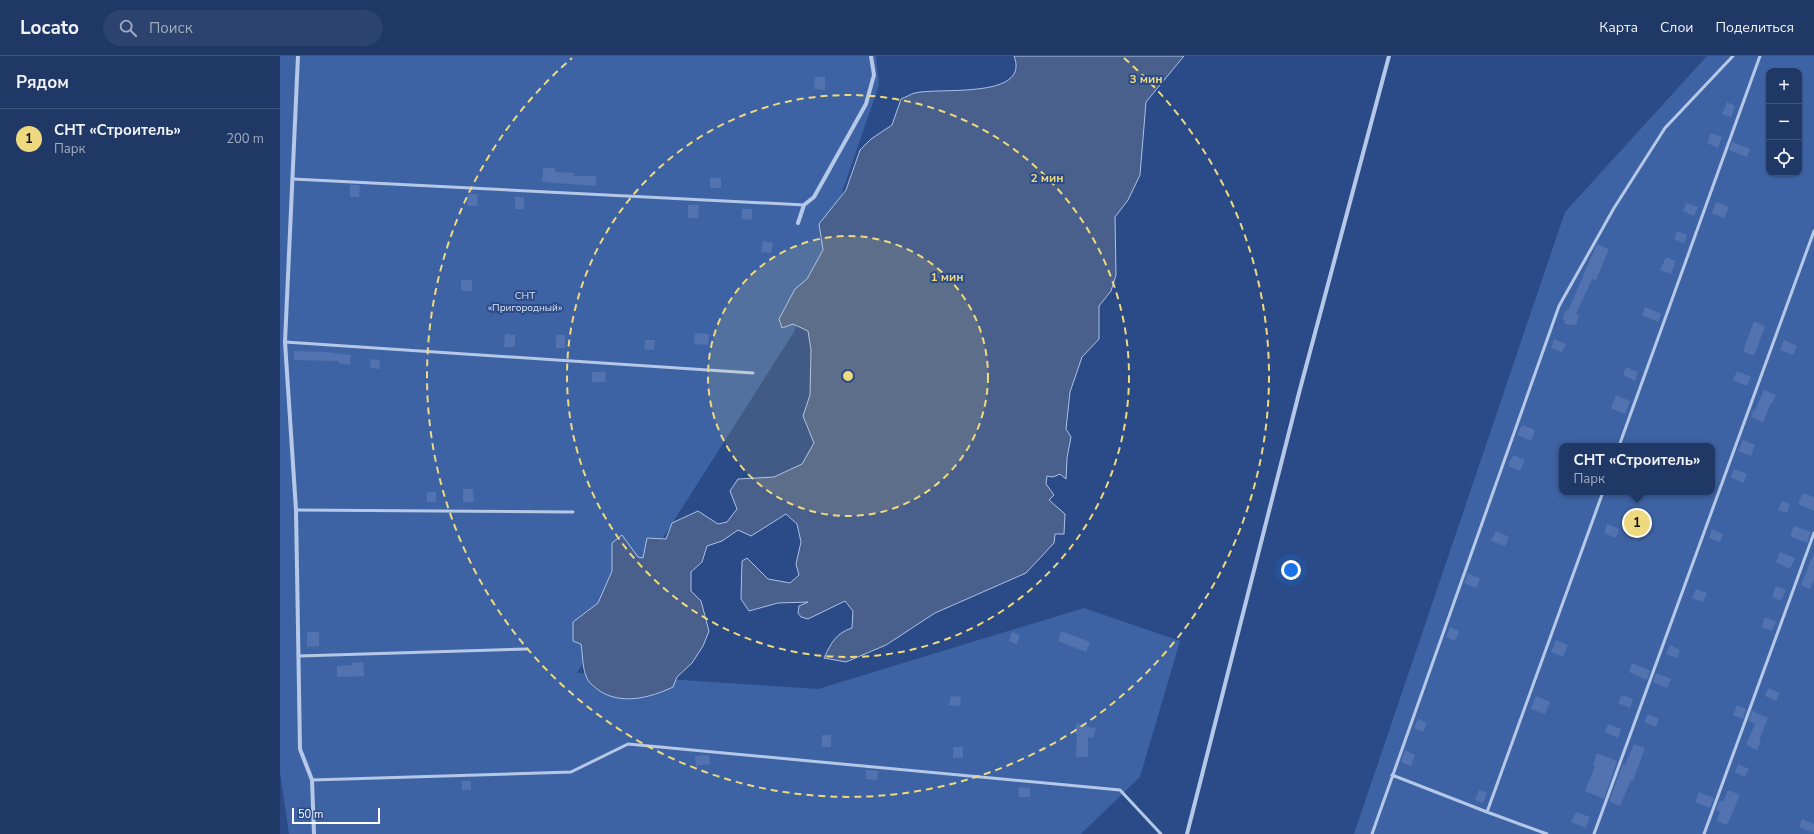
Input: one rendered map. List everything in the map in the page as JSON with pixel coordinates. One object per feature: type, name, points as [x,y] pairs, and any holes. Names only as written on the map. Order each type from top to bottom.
[{"type":"street","points":[[298,56],[285,342],[296,510],[300,749],[312,780],[314,834]]},
{"type":"street","points":[[798,223],[804,205],[814,197],[866,104],[874,75],[871,56]]},
{"type":"street","points":[[1187,834],[1299,393],[1389,56]]},
{"type":"lane","points":[[1372,834],[1559,306],[1614,208],[1665,128],[1733,56]]},
{"type":"lane","points":[[1620,443],[1760,56]]},
{"type":"lane","points":[[293,179],[804,205]]},
{"type":"lane","points":[[1594,834],[1814,231]]},
{"type":"lane","points":[[285,342],[753,373]]},
{"type":"lane","points":[[1487,812],[1602,495]]},
{"type":"lane","points":[[296,510],[573,512]]},
{"type":"lane","points":[[1704,834],[1814,533]]},
{"type":"lane","points":[[299,656],[527,649]]},
{"type":"lane","points":[[312,780],[571,772],[628,744],[1120,790],[1161,834]]},
{"type":"lane","points":[[1392,775],[1547,834]]},
{"type":"green space","name":"СНТ «Пригородный»","points":[[280,56],[876,56],[879,85],[794,332],[577,673],[818,689],[1084,608],[1180,641],[1140,777],[1081,834],[289,834],[280,772]]},
{"type":"green space","points":[[1707,56],[1814,56],[1814,834],[1354,834],[1565,212]]},
{"type":"shaded area","points":[[1014,56],[1184,56],[1146,102],[1140,175],[1128,200],[1115,217],[1116,275],[1111,291],[1099,306],[1099,339],[1082,357],[1070,392],[1066,429],[1071,437],[1067,458],[1066,479],[1060,474],[1053,477],[1047,476],[1046,484],[1054,495],[1049,500],[1065,514],[1064,534],[1055,534],[1054,543],[1026,573],[935,613],[886,645],[846,662],[824,658],[835,639],[846,630],[852,628],[853,611],[845,601],[808,619],[801,617],[798,613],[799,606],[808,602],[778,603],[749,611],[741,599],[742,561],[747,558],[768,579],[790,583],[799,575],[796,564],[801,542],[797,524],[786,514],[751,536],[738,530],[722,541],[707,546],[702,562],[691,572],[691,591],[701,601],[709,631],[703,646],[692,663],[677,677],[673,687],[645,697],[625,699],[606,694],[597,689],[590,683],[586,676],[581,644],[573,641],[573,622],[598,603],[612,571],[612,543],[622,535],[638,557],[643,558],[647,538],[666,539],[672,523],[698,511],[718,524],[727,522],[737,509],[730,491],[738,479],[774,477],[802,464],[814,443],[803,416],[810,395],[811,350],[808,331],[793,324],[782,328],[779,319],[795,289],[807,279],[823,250],[819,224],[846,190],[860,150],[871,139],[892,125],[901,99],[915,93],[927,91],[980,89],[996,85],[1009,80],[1016,70]]},
{"type":"building","points":[[815,77],[825,77],[825,90],[814,89]]},
{"type":"building","points":[[1727,102],[1735,106],[1731,117],[1722,114]]},
{"type":"building","points":[[1711,133],[1722,137],[1718,148],[1707,143]]},
{"type":"building","points":[[1732,142],[1750,149],[1747,157],[1729,150]]},
{"type":"building","points":[[543,168],[555,168],[555,172],[574,173],[574,176],[596,176],[596,186],[542,182]]},
{"type":"building","points":[[710,178],[721,178],[721,188],[710,188]]},
{"type":"building","points":[[350,185],[360,185],[359,197],[350,197]]},
{"type":"building","points":[[468,194],[478,194],[477,206],[467,206]]},
{"type":"building","points":[[515,197],[524,197],[524,209],[515,209]]},
{"type":"building","points":[[1716,202],[1729,207],[1724,218],[1712,213]]},
{"type":"building","points":[[1686,203],[1698,207],[1694,216],[1683,211]]},
{"type":"building","points":[[688,205],[699,205],[698,218],[688,218]]},
{"type":"building","points":[[742,209],[752,209],[752,220],[742,219]]},
{"type":"building","points":[[1677,231],[1687,235],[1684,243],[1674,239]]},
{"type":"building","points":[[763,241],[773,243],[771,253],[761,252]]},
{"type":"building","points":[[1597,244],[1609,249],[1596,280],[1592,279],[1576,314],[1579,316],[1576,325],[1573,324],[1571,326],[1564,323],[1565,320],[1562,319],[1566,310],[1568,311]]},
{"type":"building","points":[[1666,257],[1676,261],[1671,274],[1660,270]]},
{"type":"building","points":[[461,280],[472,280],[472,291],[461,291]]},
{"type":"building","points":[[1645,307],[1661,314],[1658,322],[1642,315]]},
{"type":"building","points":[[1754,321],[1765,326],[1754,356],[1743,351]]},
{"type":"building","points":[[695,333],[709,334],[708,345],[694,344]]},
{"type":"building","points":[[505,334],[515,335],[515,347],[504,347]]},
{"type":"building","points":[[556,335],[565,335],[565,348],[556,348]]},
{"type":"building","points":[[1554,339],[1566,344],[1562,352],[1551,348]]},
{"type":"building","points":[[645,340],[655,340],[654,350],[644,349]]},
{"type":"building","points":[[1784,340],[1797,346],[1793,355],[1780,350]]},
{"type":"building","points":[[294,351],[351,355],[350,365],[338,363],[339,361],[294,360]]},
{"type":"building","points":[[371,359],[380,360],[379,369],[370,368]]},
{"type":"building","points":[[1626,367],[1638,372],[1635,381],[1623,375]]},
{"type":"building","points":[[1737,371],[1751,377],[1747,386],[1733,380]]},
{"type":"building","points":[[592,372],[606,372],[605,382],[592,382]]},
{"type":"building","points":[[1764,390],[1776,395],[1763,422],[1751,417]]},
{"type":"building","points":[[1616,395],[1630,401],[1625,414],[1611,408]]},
{"type":"building","points":[[1522,425],[1535,430],[1531,441],[1517,435]]},
{"type":"building","points":[[1743,440],[1755,445],[1751,456],[1738,451]]},
{"type":"building","points":[[1513,455],[1525,460],[1520,471],[1508,466]]},
{"type":"building","points":[[1734,469],[1747,474],[1743,483],[1731,477]]},
{"type":"building","points":[[463,489],[473,489],[474,502],[463,502]]},
{"type":"building","points":[[427,492],[436,492],[436,502],[427,502]]},
{"type":"building","points":[[1803,493],[1814,497],[1814,511],[1798,504]]},
{"type":"building","points":[[1782,501],[1790,504],[1787,513],[1778,510]]},
{"type":"building","points":[[1607,524],[1619,529],[1616,538],[1604,533]]},
{"type":"building","points":[[1794,526],[1811,532],[1807,543],[1790,536]]},
{"type":"building","points":[[1712,529],[1723,534],[1720,542],[1709,538]]},
{"type":"building","points":[[1496,531],[1509,537],[1505,546],[1491,541]]},
{"type":"building","points":[[1780,552],[1795,558],[1790,569],[1776,562]]},
{"type":"building","points":[[1814,553],[1814,579],[1810,589],[1801,585]]},
{"type":"building","points":[[1468,573],[1480,579],[1476,588],[1464,583]]},
{"type":"building","points":[[1776,586],[1786,590],[1781,601],[1772,597]]},
{"type":"building","points":[[1696,589],[1707,593],[1703,602],[1692,598]]},
{"type":"building","points":[[1765,617],[1776,622],[1772,631],[1761,627]]},
{"type":"building","points":[[1450,627],[1459,631],[1455,641],[1446,637]]},
{"type":"building","points":[[1061,631],[1090,642],[1086,652],[1058,641]]},
{"type":"building","points":[[307,632],[319,632],[319,646],[307,647]]},
{"type":"building","points":[[1012,632],[1020,635],[1017,644],[1009,641]]},
{"type":"building","points":[[1556,640],[1568,645],[1563,657],[1551,652]]},
{"type":"building","points":[[1670,645],[1680,650],[1677,658],[1666,654]]},
{"type":"building","points":[[363,662],[364,676],[337,677],[337,666],[352,665],[352,663]]},
{"type":"building","points":[[1632,663],[1650,671],[1647,680],[1629,672]]},
{"type":"building","points":[[1656,673],[1671,679],[1667,688],[1653,682]]},
{"type":"building","points":[[1768,688],[1780,693],[1776,701],[1765,696]]},
{"type":"building","points":[[1622,695],[1633,699],[1630,708],[1618,703]]},
{"type":"building","points":[[951,696],[961,697],[960,706],[949,705]]},
{"type":"building","points":[[1536,696],[1550,702],[1545,714],[1531,709]]},
{"type":"building","points":[[1737,705],[1746,709],[1743,719],[1733,715]]},
{"type":"building","points":[[1752,711],[1768,718],[1759,740],[1761,741],[1757,750],[1746,745],[1755,724],[1748,721]]},
{"type":"building","points":[[1648,714],[1659,719],[1656,727],[1644,722]]},
{"type":"building","points":[[1418,719],[1427,723],[1423,732],[1414,728]]},
{"type":"building","points":[[1077,723],[1096,729],[1093,738],[1088,737],[1088,757],[1076,757],[1077,734],[1074,733]]},
{"type":"building","points":[[1608,724],[1621,729],[1618,738],[1605,732]]},
{"type":"building","points":[[822,735],[831,735],[831,747],[822,747]]},
{"type":"building","points":[[1634,744],[1645,748],[1633,781],[1631,780],[1620,806],[1609,801],[1623,764],[1625,765]]},
{"type":"building","points":[[953,747],[963,747],[963,758],[953,758]]},
{"type":"building","points":[[1405,750],[1415,755],[1411,766],[1401,762]]},
{"type":"building","points":[[1597,753],[1617,761],[1604,799],[1585,791],[1595,766],[1593,765]]},
{"type":"building","points":[[709,755],[710,764],[696,766],[695,756]]},
{"type":"building","points":[[1738,764],[1749,769],[1745,777],[1735,772]]},
{"type":"building","points":[[866,770],[878,771],[877,780],[866,779]]},
{"type":"building","points":[[462,781],[471,781],[471,790],[462,790]]},
{"type":"building","points":[[1019,787],[1030,788],[1030,797],[1019,797]]},
{"type":"building","points":[[1479,790],[1487,793],[1483,803],[1475,800]]},
{"type":"building","points":[[1728,790],[1740,795],[1727,825],[1717,821],[1720,812],[1716,810],[1720,800],[1723,802]]},
{"type":"building","points":[[1699,792],[1714,798],[1710,808],[1695,802]]},
{"type":"building","points":[[1576,812],[1590,817],[1586,828],[1571,822]]},
{"type":"building","points":[[1802,819],[1814,824],[1814,833],[1799,827]]},
{"type":"place","name":"СНТ «Строитель»","points":[[1637,523]]}]
